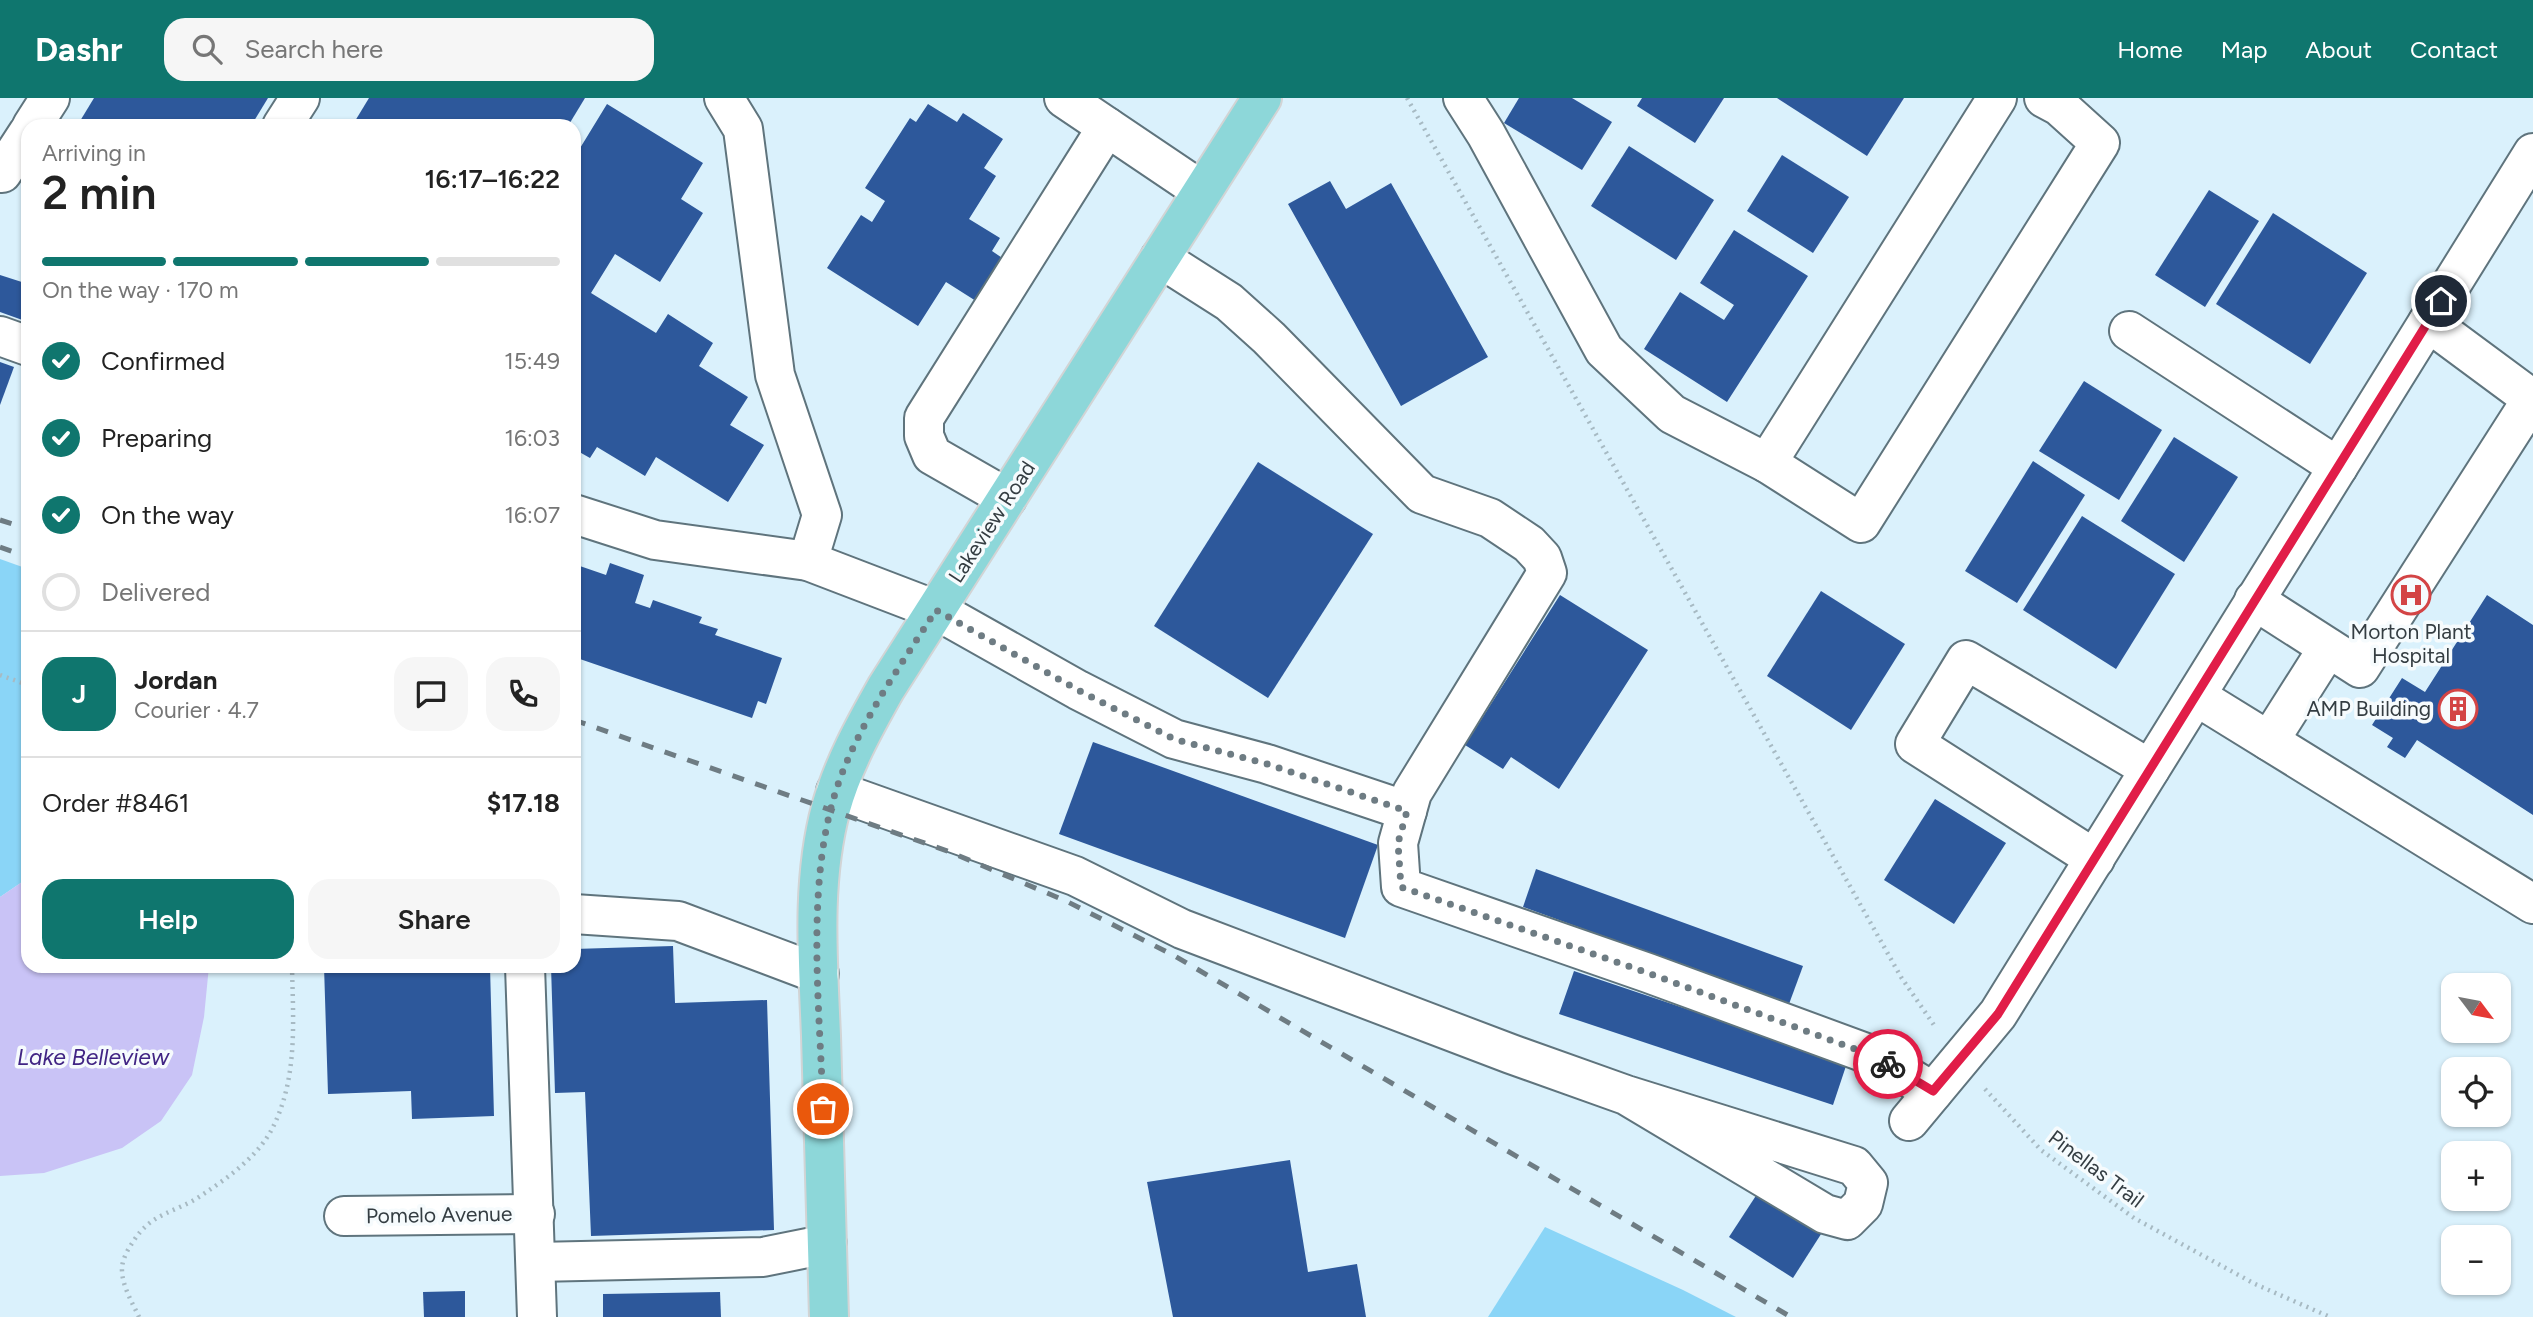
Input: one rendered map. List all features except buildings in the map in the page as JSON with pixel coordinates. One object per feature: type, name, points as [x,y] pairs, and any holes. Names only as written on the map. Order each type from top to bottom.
[{"type":"main road","name":"Lakeview Road","points":[[829,1317],[817,937],[824,846],[836,791],[858,737],[886,688],[1262,98]]},
{"type":"street","points":[[36,119],[50,98]]},
{"type":"street","points":[[286,119],[300,98]]},
{"type":"street","points":[[724,98],[743,129],[775,375],[821,515],[808,561]]},
{"type":"street","points":[[1065,98],[1202,191]]},
{"type":"street","points":[[1463,98],[1486,134],[1604,350],[1672,414],[1767,463],[1861,523],[2100,143],[2059,106],[2044,98]]},
{"type":"street","points":[[1767,463],[1997,98]]},
{"type":"street","points":[[1007,498],[932,455],[924,436],[924,418],[1108,127]]},
{"type":"street","points":[[10,179],[21,150]]},
{"type":"street","points":[[1909,1121],[1998,1014],[2533,153]]},
{"type":"street","points":[[1160,258],[1229,302],[1269,338],[1422,494],[1490,518],[1529,544],[1542,558],[1547,573],[1412,793],[1398,843],[1401,887],[1648,973],[1874,1056],[1933,1091]]},
{"type":"street","points":[[2254,600],[2360,668],[2532,399],[2428,322]]},
{"type":"street","points":[[2129,331],[2338,467]]},
{"type":"street","points":[[0,336],[21,344]]},
{"type":"street","points":[[581,515],[655,540],[808,561],[936,610],[1078,690],[1174,739],[1267,764],[1407,811]]},
{"type":"street","points":[[2269,741],[2328,648]]},
{"type":"street","points":[[2095,859],[1914,744],[1966,660],[2150,769]]},
{"type":"street","points":[[2196,696],[2533,904]]},
{"type":"street","points":[[836,791],[1075,876],[1182,929],[1511,1055],[1626,1095],[1854,1166],[1868,1183],[1863,1204],[1847,1220],[1825,1214],[1626,1095]]},
{"type":"street","points":[[581,914],[678,921],[819,974]]},
{"type":"street","points":[[524,973],[537,1317]]},
{"type":"street","name":"Pomelo Avenue","points":[[344,1216],[535,1214]]},
{"type":"street","points":[[536,1262],[763,1257],[827,1244]]},
{"type":"path","name":"Pinellas Trail","points":[[1407,98],[1900,977],[1959,1060],[2041,1150],[2134,1218],[2255,1284],[2330,1317]]},
{"type":"path","points":[[0,675],[21,682]]},
{"type":"path","points":[[139,1317],[126,1289],[122,1268],[127,1251],[142,1228],[200,1197],[229,1175],[248,1160],[275,1124],[288,1084],[293,1049],[292,973]]},
{"type":"shaded area","points":[[0,559],[21,566],[21,883],[0,897]]},
{"type":"shaded area","points":[[1545,1227],[1683,1290],[1736,1317],[1488,1317]]},
{"type":"water","name":"Lake Belleview","points":[[21,883],[21,973],[208,973],[204,1017],[192,1075],[161,1121],[122,1148],[44,1173],[0,1176],[0,897]]},
{"type":"railway","points":[[0,520],[21,527]]},
{"type":"railway","points":[[0,547],[21,554]]},
{"type":"railway","points":[[581,722],[950,852],[1066,901],[1173,955],[1791,1317]]},
{"type":"way so far","points":[[823,1109],[817,937],[824,846],[831,809],[842,772],[858,737],[936,610],[1078,690],[1174,739],[1267,764],[1407,811],[1398,843],[1401,887],[1648,973],[1874,1056],[1888,1064]]},
{"type":"place","name":"Morton Plant Hospital","points":[[2411,595]]},
{"type":"place","name":"AMP Building","points":[[2458,709]]},
{"type":"route","points":[[1888,1064],[1933,1091],[1998,1014],[2441,301]]}]
